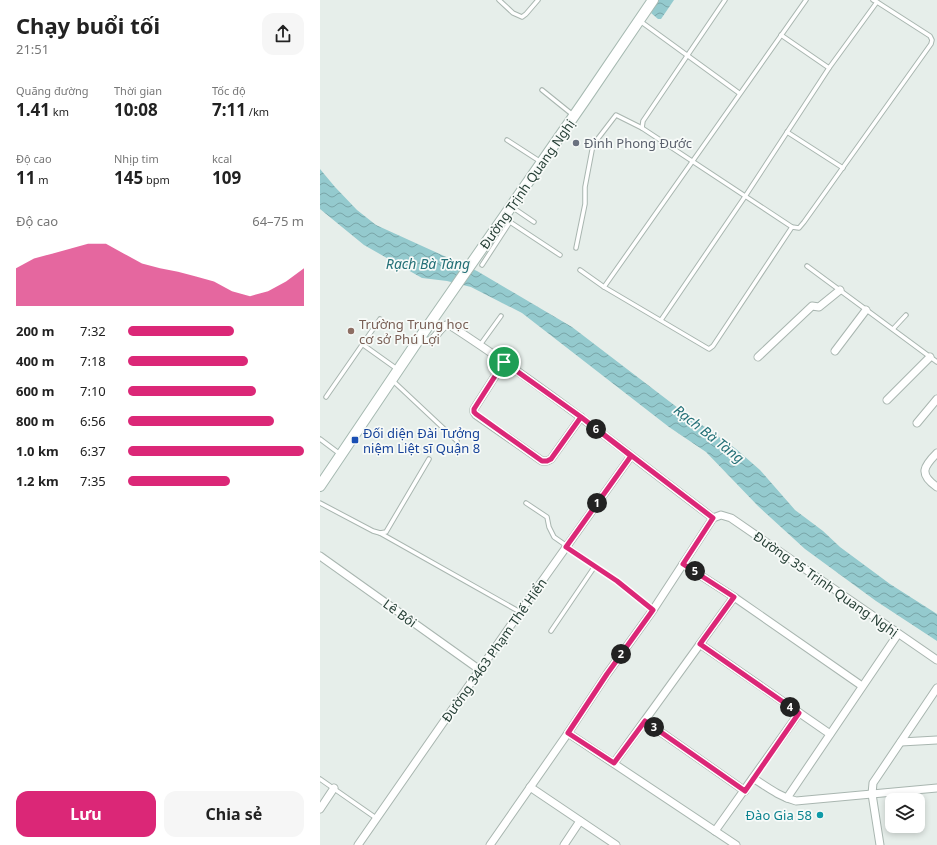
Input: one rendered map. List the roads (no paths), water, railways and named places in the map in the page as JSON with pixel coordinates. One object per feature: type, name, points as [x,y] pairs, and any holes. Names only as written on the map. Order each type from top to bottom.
[{"type":"main road","name":"Đường Trịnh Quang Nghị","points":[[320,486],[448,297],[479,261],[542,162],[653,0]]},
{"type":"street","points":[[758,357],[812,306],[819,307],[840,290]]},
{"type":"street","points":[[836,351],[866,310]]},
{"type":"street","points":[[419,339],[424,341],[431,340],[443,327],[449,325],[480,345],[581,417],[713,518],[653,610],[607,674],[490,845]]},
{"type":"street","points":[[887,400],[930,357]]},
{"type":"street","points":[[504,362],[474,409],[476,414],[542,461],[551,459],[581,417]]},
{"type":"street","points":[[917,423],[937,399]]},
{"type":"street","points":[[937,453],[927,463],[924,470],[929,481],[937,487]]},
{"type":"street","name":"Đường 3463 Phạm Thế Hiển","points":[[358,845],[520,612],[631,456]]},
{"type":"street","name":"Đường 35 Trịnh Quang Nghị","points":[[713,518],[720,515],[731,518],[937,660]]},
{"type":"street","name":"Lê Bôi","points":[[320,556],[480,670]]},
{"type":"street","points":[[683,564],[734,597],[862,686]]},
{"type":"street","points":[[614,763],[734,597]]},
{"type":"street","points":[[787,798],[898,634]]},
{"type":"street","points":[[700,644],[830,734]]},
{"type":"street","points":[[880,845],[872,794],[873,783],[937,688]]},
{"type":"street","points":[[716,831],[799,713]]},
{"type":"street","points":[[645,721],[745,791]]},
{"type":"street","points":[[568,733],[736,845]]},
{"type":"street","points":[[902,742],[937,740]]},
{"type":"street","points":[[753,778],[787,798],[796,800],[937,788]]},
{"type":"street","points":[[530,787],[616,845]]},
{"type":"street","points":[[320,809],[334,788]]},
{"type":"street","points":[[564,845],[580,821]]},
{"type":"lane","points":[[498,0],[513,13],[522,17],[538,0]]},
{"type":"lane","points":[[642,128],[643,121],[725,0]]},
{"type":"lane","points":[[604,287],[739,93],[806,0]]},
{"type":"lane","points":[[576,248],[585,204],[585,187],[593,145],[616,115],[642,128],[746,195],[792,227],[799,228],[931,44],[932,40],[930,36],[875,1],[829,68],[746,195],[661,320]]},
{"type":"lane","points":[[639,20],[739,93]]},
{"type":"lane","points":[[781,35],[829,68]]},
{"type":"lane","points":[[542,90],[574,116]]},
{"type":"lane","points":[[787,132],[843,168]]},
{"type":"lane","points":[[507,140],[542,162]]},
{"type":"lane","points":[[509,214],[534,222]]},
{"type":"lane","points":[[509,214],[560,255]]},
{"type":"lane","points":[[580,270],[604,287],[709,349],[792,227]]},
{"type":"lane","points":[[807,266],[937,362]]},
{"type":"lane","points":[[893,329],[906,315]]},
{"type":"lane","points":[[480,345],[501,316]]},
{"type":"lane","points":[[326,397],[380,319]]},
{"type":"lane","points":[[362,344],[398,369]]},
{"type":"lane","points":[[391,380],[457,440]]},
{"type":"lane","points":[[320,439],[341,455]]},
{"type":"lane","points":[[380,533],[386,532],[429,459]]},
{"type":"lane","points":[[320,503],[380,533],[520,612]]},
{"type":"lane","points":[[526,503],[547,517],[549,527],[554,537],[566,547],[617,581],[653,610]]},
{"type":"lane","points":[[551,631],[595,566]]},
{"type":"lane","points":[[320,779],[376,818]]},
{"type":"water","points":[[659,0],[674,0],[661,19],[658,19],[651,13]]},
{"type":"water","name":"Rạch Bà Tàng","points":[[320,169],[357,210],[376,225],[477,271],[572,327],[678,408],[736,449],[760,470],[795,510],[823,531],[840,547],[890,584],[937,614],[937,641],[876,601],[805,549],[758,506],[706,452],[669,427],[522,313],[471,287],[447,281],[422,278],[364,245],[320,209]]},
{"type":"place","name":"Đình Phong Đước","points":[[576,143]]},
{"type":"place","name":"Trường Trung học cơ sở Phú Lợi","points":[[351,331]]},
{"type":"place","name":"Đối diện Đài Tưởng niệm Liệt sĩ Quận 8","points":[[355,440]]},
{"type":"place","name":"Đào Gia 58","points":[[820,815]]}]
